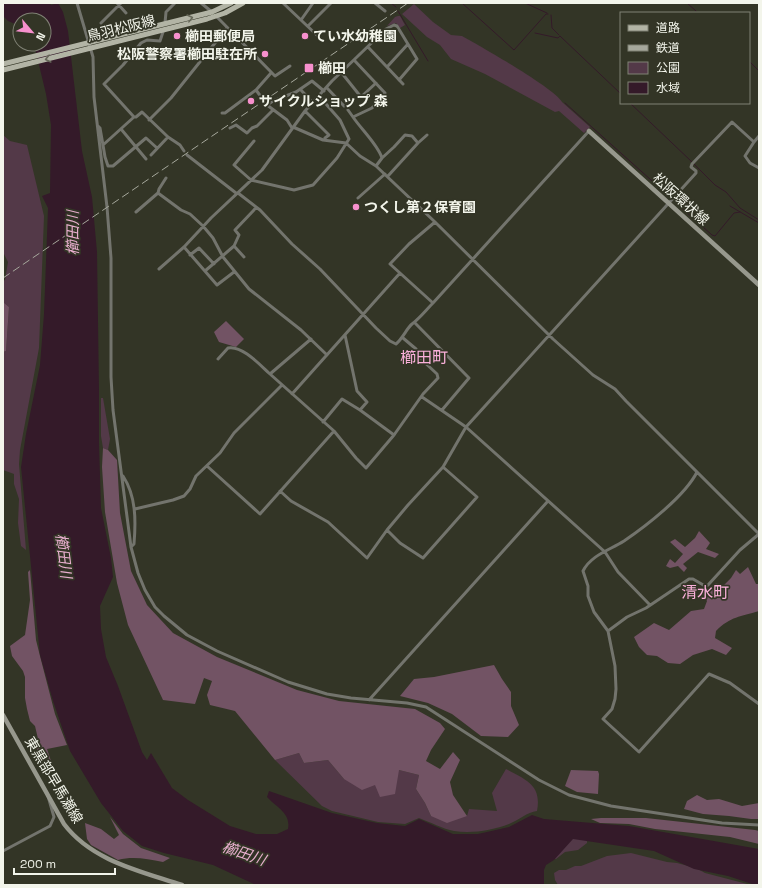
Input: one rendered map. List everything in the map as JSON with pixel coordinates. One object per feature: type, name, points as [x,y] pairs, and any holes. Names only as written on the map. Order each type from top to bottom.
[{"type":"main road","name":"鳥羽松阪線","points":[[214,14],[231,3]]},
{"type":"main road","name":"鳥羽松阪線","points":[[3,64],[87,46],[164,27],[214,14],[243,3]]},
{"type":"main road","name":"鳥羽松阪線","points":[[3,70],[87,46]]},
{"type":"main road","name":"松阪環状線","points":[[589,130],[759,284]]},
{"type":"main road","name":"東黒部早馬瀬線","points":[[3,715],[68,829],[77,838],[103,857],[119,864],[182,885]]},
{"type":"street","points":[[77,3],[87,46],[93,57],[94,97],[107,207],[111,258],[111,386],[131,547],[138,573],[148,597],[164,616],[187,635],[226,656],[299,686],[327,694],[369,700],[407,703],[426,707],[539,780],[577,798],[611,806],[722,823],[759,825]]},
{"type":"street","points":[[134,117],[104,84],[126,62],[141,43],[146,40],[160,40],[166,12],[175,3]]},
{"type":"street","points":[[201,3],[214,14],[275,76],[290,66]]},
{"type":"street","points":[[283,3],[321,39]]},
{"type":"street","points":[[301,20],[313,3]]},
{"type":"street","points":[[308,26],[331,3]]},
{"type":"street","points":[[375,3],[384,11]]},
{"type":"street","points":[[101,23],[119,4],[126,12]]},
{"type":"street","points":[[158,269],[184,247],[262,170],[305,111],[341,72],[386,29],[394,25],[417,59],[399,80]]},
{"type":"street","points":[[149,120],[172,98],[227,28]]},
{"type":"street","points":[[387,67],[408,44]]},
{"type":"street","points":[[368,47],[403,84]]},
{"type":"street","points":[[353,117],[372,108],[385,93],[354,60]]},
{"type":"street","points":[[341,72],[361,97],[376,83]]},
{"type":"street","points":[[222,113],[226,113],[240,100],[256,90],[271,73]]},
{"type":"street","points":[[267,105],[300,89],[312,81],[324,91]]},
{"type":"street","points":[[327,88],[344,106]]},
{"type":"street","points":[[300,89],[313,103]]},
{"type":"street","points":[[256,90],[267,105],[287,120],[292,127],[323,140],[347,144],[360,156],[376,166],[550,335],[593,375],[615,390],[657,430],[759,534],[740,550],[708,585],[705,586],[693,579],[689,579],[608,631]]},
{"type":"street","points":[[254,141],[234,165],[251,180],[294,190],[313,185],[337,158],[349,140],[349,137],[340,120],[319,96]]},
{"type":"street","points":[[230,128],[236,125],[247,133],[252,128],[257,126],[273,110]]},
{"type":"street","points":[[348,110],[373,142],[382,158]]},
{"type":"street","points":[[305,111],[329,135],[325,138]]},
{"type":"street","points":[[103,144],[134,117],[142,112],[168,137],[180,145],[184,151]]},
{"type":"street","points":[[280,491],[292,501],[328,522],[367,558],[387,530],[443,467],[466,427],[696,173],[696,171],[691,167],[693,163],[732,122],[754,142]]},
{"type":"street","points":[[97,125],[100,128],[104,158],[108,166],[113,166],[146,138],[158,148]]},
{"type":"street","points":[[121,129],[146,159]]},
{"type":"street","points":[[187,154],[256,207],[390,341],[396,344],[403,338],[411,324],[414,323],[433,303],[589,130]]},
{"type":"street","points":[[376,166],[405,135],[412,136],[418,143]]},
{"type":"street","points":[[358,198],[386,175],[427,135]]},
{"type":"street","points":[[759,136],[745,156],[750,163],[759,168]]},
{"type":"street","points":[[151,155],[168,137]]},
{"type":"street","points":[[136,212],[158,193],[166,178]]},
{"type":"street","points":[[158,193],[181,210],[190,214],[204,226],[213,238],[223,257],[249,289],[311,339],[327,354]]},
{"type":"street","points":[[205,271],[234,246],[239,235],[235,230],[256,207]]},
{"type":"street","points":[[433,303],[390,264],[409,244],[435,222]]},
{"type":"street","points":[[234,246],[244,257]]},
{"type":"street","points":[[184,247],[217,285],[234,272]]},
{"type":"street","points":[[190,255],[199,248],[214,264]]},
{"type":"street","points":[[292,394],[400,273]]},
{"type":"street","points":[[414,323],[470,378],[442,410]]},
{"type":"street","points":[[345,335],[345,341],[351,360],[357,391],[367,402],[360,410]]},
{"type":"street","points":[[218,359],[228,348],[248,354],[334,431],[366,468],[394,435],[422,397],[437,381],[438,376],[421,359],[416,350],[403,338]]},
{"type":"street","points":[[270,374],[311,339]]},
{"type":"street","points":[[135,509],[181,498],[190,489],[196,476],[220,453],[234,434],[282,385]]},
{"type":"street","points":[[422,397],[466,427],[605,552],[618,572],[650,605]]},
{"type":"street","points":[[323,422],[342,399],[360,410],[394,435]]},
{"type":"street","points":[[207,466],[260,514],[334,431]]},
{"type":"street","points":[[387,530],[400,543],[423,558],[477,497],[443,467]]},
{"type":"street","points":[[697,472],[685,489],[667,507],[624,540],[588,562],[583,571],[588,586],[588,596],[594,612],[608,631],[615,666],[616,689],[612,709],[604,719],[639,752],[709,674],[730,682],[759,704]]},
{"type":"street","points":[[122,474],[127,482],[135,509],[134,544],[131,547]]},
{"type":"street","points":[[369,700],[548,501]]},
{"type":"street","points":[[3,851],[50,826],[54,817],[48,800],[48,794]]},
{"type":"green space","points":[[414,4],[433,22],[451,35],[462,36],[532,78],[557,96],[590,127],[584,133],[559,111],[555,112],[485,74],[451,59],[440,45],[427,37],[402,14]]},
{"type":"green space","points":[[400,16],[405,25],[400,28],[396,23],[387,26],[395,17]]},
{"type":"green space","points":[[3,135],[10,141],[27,145],[44,216],[39,348],[20,450],[19,464],[26,550],[21,546],[18,523],[19,499],[14,484],[14,474],[3,470],[3,352],[6,351],[9,307],[3,302],[3,281],[5,280],[8,262],[3,252]]},
{"type":"green space","points":[[101,398],[103,398],[110,439],[108,450],[103,448],[101,436]]},
{"type":"green space","points":[[299,753],[304,763],[328,760],[344,779],[399,770],[419,775],[416,789],[431,816],[467,816],[469,809],[497,811],[492,793],[506,769],[526,780],[535,789],[538,802],[537,811],[503,826],[489,830],[461,832],[441,827],[419,818],[405,824],[378,822],[332,811],[322,806],[275,760]]},
{"type":"green space","points":[[556,837],[587,839],[587,843],[578,850],[565,852],[556,859],[548,857]]},
{"type":"green space","points":[[631,853],[696,868],[705,873],[751,885],[558,885],[555,880],[554,873],[559,870],[566,870],[575,866],[581,866],[607,856]]},
{"type":"shaded area","points":[[3,302],[9,307],[6,351],[3,352]]},
{"type":"shaded area","points":[[226,321],[244,339],[236,347],[219,342],[214,332]]},
{"type":"shaded area","points":[[103,448],[108,450],[117,460],[120,513],[131,571],[147,605],[173,633],[217,657],[297,690],[339,701],[415,709],[440,723],[445,729],[431,750],[426,761],[440,769],[453,752],[460,760],[450,782],[453,795],[467,816],[447,823],[431,816],[416,789],[419,775],[399,770],[395,794],[380,797],[375,785],[362,790],[344,779],[328,760],[304,763],[299,753],[275,760],[235,711],[210,705],[207,695],[212,681],[204,678],[195,704],[163,700],[128,625],[117,583],[105,512],[102,467]]},
{"type":"shaded area","points":[[699,531],[710,543],[706,549],[719,554],[715,558],[698,552],[683,564],[687,568],[684,572],[678,566],[670,568],[666,566],[670,559],[675,563],[683,554],[670,542],[675,539],[685,547],[695,538]]},
{"type":"shaded area","points":[[748,567],[756,584],[759,584],[759,611],[726,622],[716,631],[715,638],[732,648],[726,655],[712,649],[693,655],[680,664],[668,663],[657,656],[647,655],[639,647],[634,637],[654,623],[669,630],[691,611],[704,609],[707,601],[703,594],[716,583],[724,585],[736,570],[740,574]]},
{"type":"shaded area","points":[[30,570],[36,640],[55,714],[67,745],[47,749],[51,761],[44,765],[35,745],[39,743],[35,726],[30,721],[27,709],[25,698],[25,677],[23,671],[12,656],[10,646],[25,635],[30,600],[28,572]]},
{"type":"shaded area","points":[[494,665],[511,692],[511,706],[519,725],[508,737],[481,736],[452,714],[428,703],[400,696],[414,679],[434,677]]},
{"type":"shaded area","points":[[571,770],[598,771],[598,794],[577,792],[565,786]]},
{"type":"shaded area","points":[[697,795],[707,800],[719,799],[742,806],[759,803],[759,819],[703,814],[684,809],[687,801]]},
{"type":"shaded area","points":[[110,817],[123,834],[141,848],[170,858],[163,862],[135,858],[118,860],[91,845],[87,839],[85,823],[101,829],[114,839],[119,835]]},
{"type":"shaded area","points":[[646,818],[755,830],[759,831],[759,844],[730,837],[655,829],[629,824],[600,823],[591,819]]},
{"type":"water","name":"櫛田川","points":[[3,3],[50,3],[51,5],[58,3],[63,12],[68,31],[82,151],[92,197],[97,252],[101,508],[111,558],[113,577],[100,606],[101,629],[106,657],[142,752],[147,760],[151,753],[172,788],[188,800],[230,826],[256,834],[277,834],[288,829],[288,823],[285,815],[267,797],[269,791],[332,813],[377,823],[405,826],[419,819],[453,834],[478,834],[509,827],[532,815],[544,819],[629,826],[759,849],[759,885],[728,876],[694,869],[654,851],[573,839],[554,860],[546,865],[544,870],[544,885],[256,885],[213,865],[142,846],[123,831],[101,803],[70,751],[53,701],[40,655],[21,467],[40,365],[44,314],[48,208],[42,196],[50,193],[51,125],[46,94],[36,52],[52,52],[52,12],[12,12],[12,23],[3,16]]},
{"type":"waterway","points":[[391,3],[396,7]]},
{"type":"waterway","points":[[462,3],[514,50],[546,14],[548,14]]},
{"type":"waterway","points":[[525,3],[547,13]]},
{"type":"waterway","points":[[687,3],[696,11]]},
{"type":"waterway","points":[[398,11],[428,61]]},
{"type":"waterway","points":[[551,15],[552,28],[559,35]]},
{"type":"waterway","points":[[377,36],[383,29]]},
{"type":"waterway","points":[[535,33],[558,38],[560,36],[620,93]]},
{"type":"waterway","points":[[750,62],[759,71]]},
{"type":"waterway","points":[[565,103],[670,197]]},
{"type":"waterway","points":[[631,104],[692,162]]},
{"type":"waterway","points":[[694,164],[715,185],[726,192],[740,208],[759,220]]},
{"type":"waterway","points":[[675,202],[715,236],[734,213],[740,212]]},
{"type":"waterway","points":[[730,206],[759,223]]},
{"type":"railway","points":[[3,278],[408,3]]},
{"type":"place","name":"櫛田郵便局","points":[[177,36]]},
{"type":"place","name":"てい水幼稚園","points":[[305,36]]},
{"type":"place","name":"松阪警察署櫛田駐在所","points":[[265,54]]},
{"type":"place","name":"櫛田","points":[[309,68]]},
{"type":"place","name":"サイクルショップ 森","points":[[251,101]]},
{"type":"place","name":"つくし第２保育園","points":[[356,207]]},
{"type":"district","name":"櫛田町","points":[[424,357]]},
{"type":"district","name":"清水町","points":[[705,592]]}]
